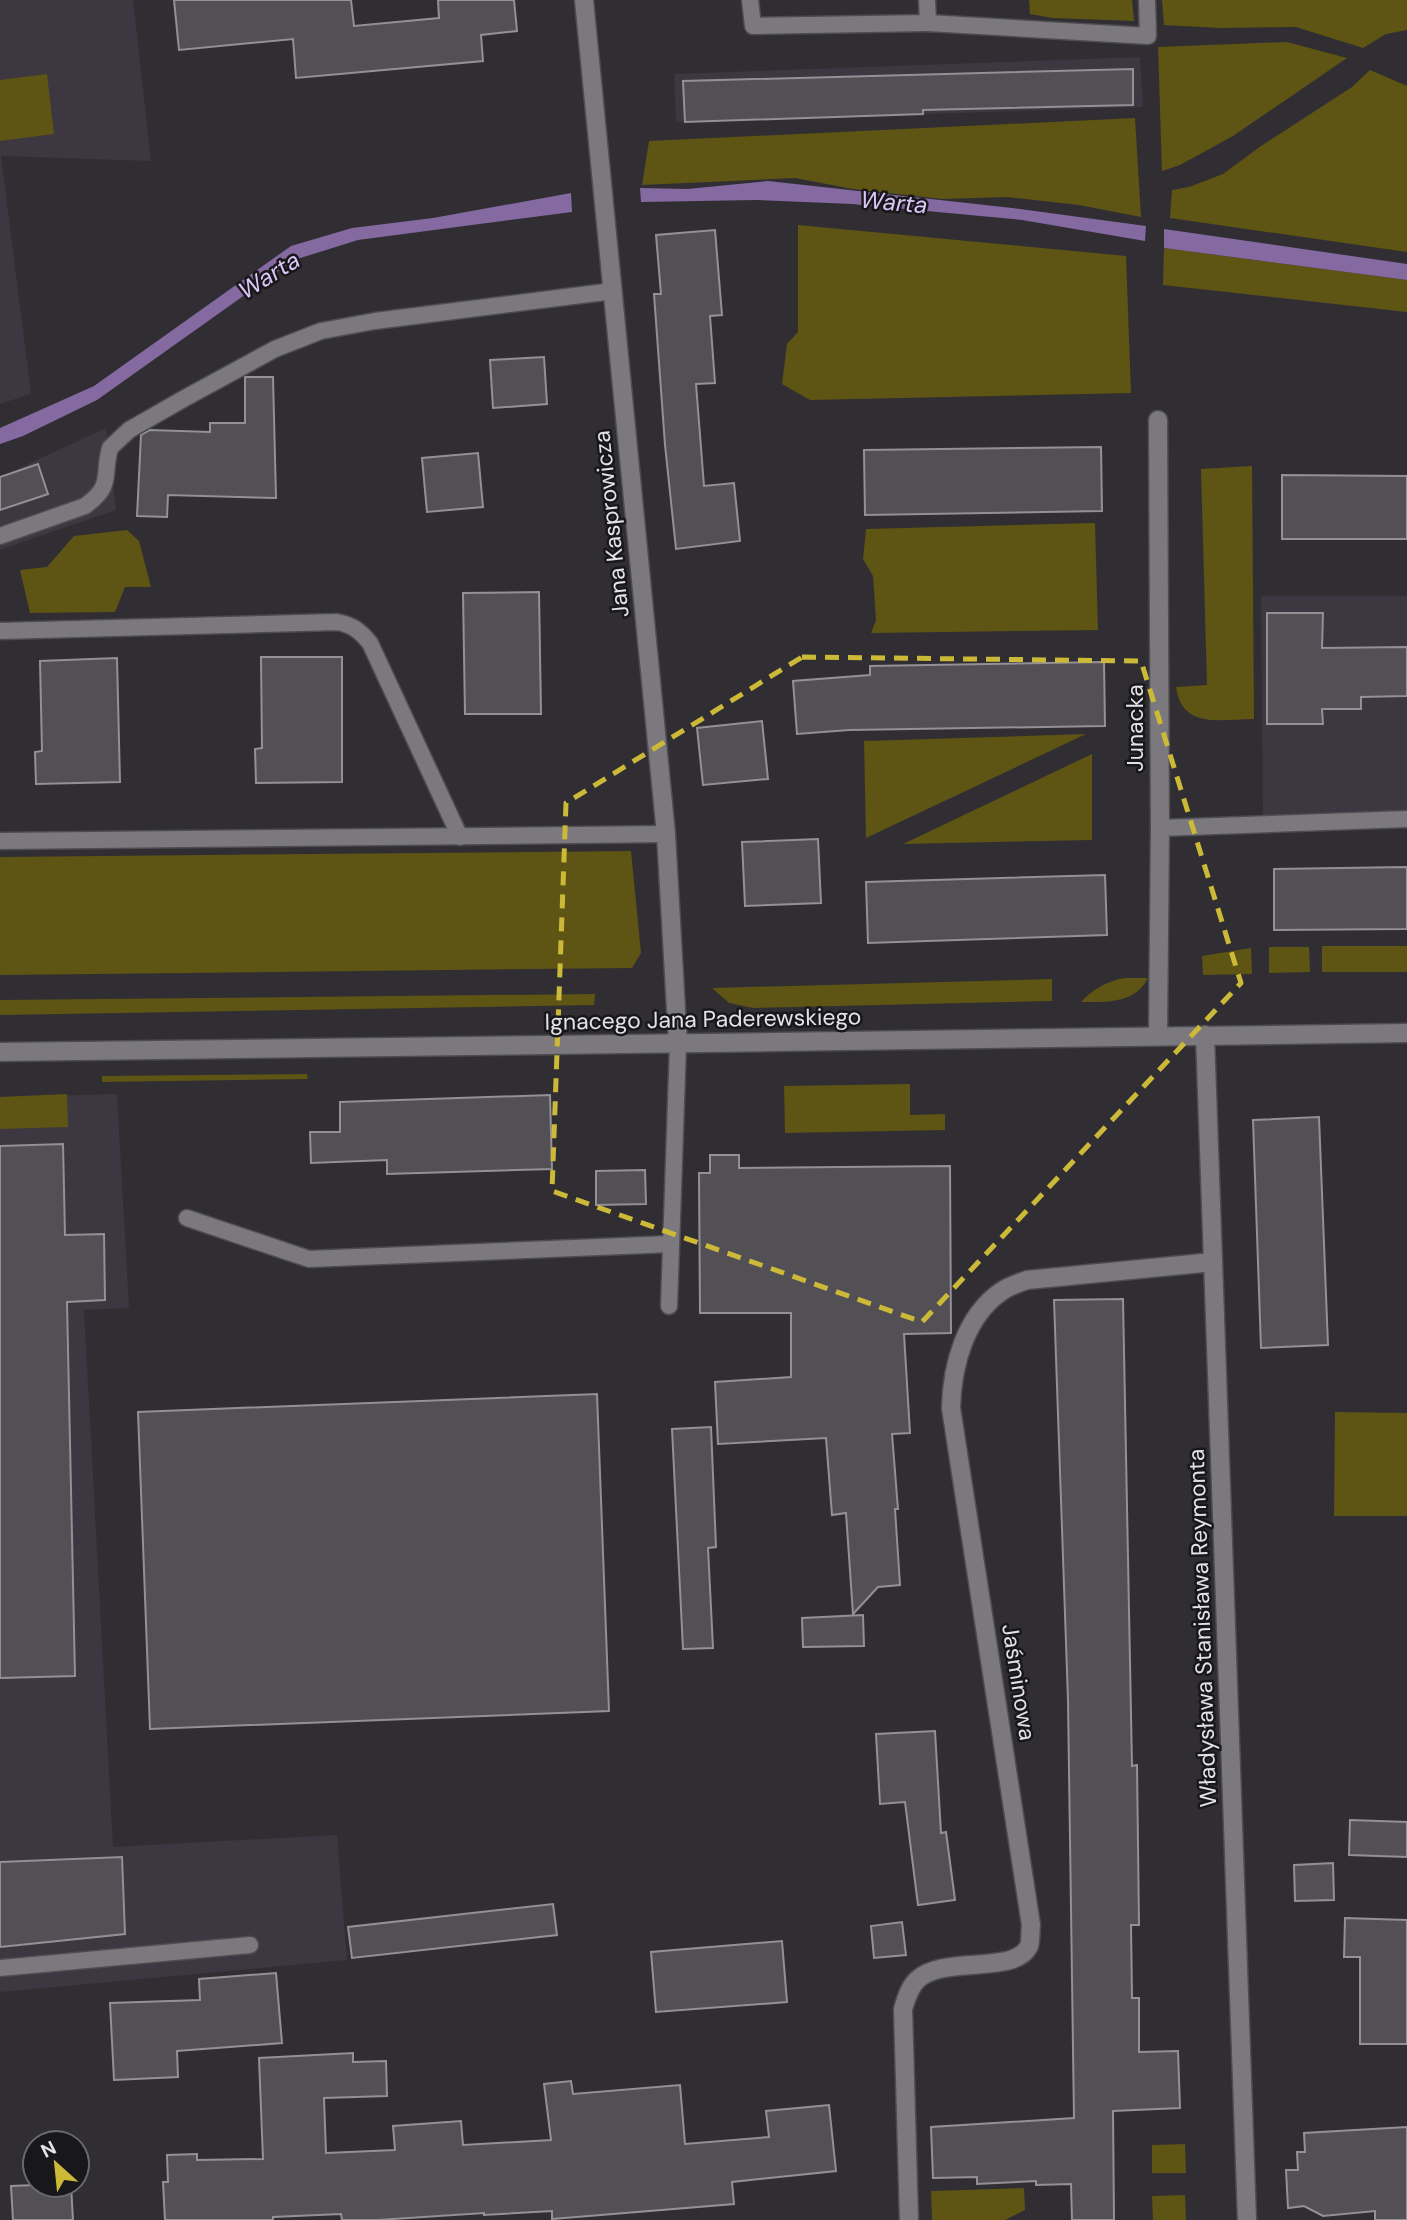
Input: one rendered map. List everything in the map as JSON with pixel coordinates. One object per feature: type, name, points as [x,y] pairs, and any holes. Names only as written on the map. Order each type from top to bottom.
[{"type":"street","name":"Jana Kasprowicza","points":[[584,0],[666,834],[678,1044]]},
{"type":"street","name":"Junacka","points":[[1158,420],[1158,1035]]},
{"type":"street","name":"Ignacego Jana Paderewskiego","points":[[0,1052],[1407,1033]]},
{"type":"street","name":"Władysława Stanisława Reymonta","points":[[1205,1035],[1247,2220]]},
{"type":"street","name":"Jaśminowa","points":[[909,2220],[903,2009],[909,1992],[917,1980],[932,1971],[950,1965],[1010,1960],[1021,1955],[1030,1945],[1026,1886],[951,1408],[952,1377],[958,1356],[969,1329],[987,1303],[1003,1289],[1027,1280],[1213,1262]]},
{"type":"lane","points":[[750,0],[753,26],[928,23],[1148,36],[1147,0]]},
{"type":"lane","points":[[927,0],[928,23]]},
{"type":"lane","points":[[0,536],[85,506],[103,488],[110,448],[129,430],[233,371],[296,340],[321,331],[375,321],[612,291]]},
{"type":"lane","points":[[0,631],[337,622],[350,625],[360,631],[370,643],[460,837]]},
{"type":"lane","points":[[1160,828],[1407,819]]},
{"type":"lane","points":[[0,841],[666,834]]},
{"type":"lane","points":[[669,1306],[678,1044]]},
{"type":"lane","points":[[187,1218],[309,1259],[671,1244]]},
{"type":"lane","points":[[0,1968],[250,1945]]},
{"type":"highlighted area","points":[[802,657],[1141,661],[1241,983],[922,1322],[552,1191],[566,803]]},
{"type":"shaded area","points":[[0,0],[133,0],[151,161],[1,156],[31,394],[0,404]]},
{"type":"shaded area","points":[[1029,0],[1132,0],[1134,21],[1052,18],[1030,14]]},
{"type":"shaded area","points":[[1162,0],[1407,0],[1407,30],[1386,34],[1363,48],[1296,27],[1221,28],[1164,25]]},
{"type":"shaded area","points":[[1287,42],[1347,58],[1233,136],[1180,165],[1162,171],[1158,47]]},
{"type":"shaded area","points":[[1140,57],[1143,107],[676,122],[674,74]]},
{"type":"shaded area","points":[[1370,70],[1407,86],[1407,252],[1170,218],[1172,190],[1189,187],[1223,174],[1352,87]]},
{"type":"shaded area","points":[[47,74],[54,134],[0,141],[0,80]]},
{"type":"shaded area","points":[[1135,118],[1141,217],[1079,205],[1007,197],[942,199],[853,189],[795,178],[642,185],[649,141]]},
{"type":"shaded area","points":[[798,225],[1126,256],[1131,393],[810,400],[782,384],[787,344],[798,332]]},
{"type":"shaded area","points":[[1164,248],[1407,280],[1407,312],[1163,285]]},
{"type":"shaded area","points":[[106,428],[116,510],[0,550],[0,477]]},
{"type":"shaded area","points":[[1252,466],[1254,719],[1205,719],[1186,710],[1176,687],[1207,685],[1201,469]]},
{"type":"shaded area","points":[[1095,523],[1098,630],[871,633],[876,620],[873,576],[863,559],[866,529]]},
{"type":"shaded area","points":[[127,530],[139,541],[151,587],[125,587],[115,612],[30,613],[20,570],[47,567],[74,536]]},
{"type":"shaded area","points":[[1261,596],[1407,596],[1407,820],[1263,821]]},
{"type":"shaded area","points":[[1086,734],[866,838],[864,741]]},
{"type":"shaded area","points":[[1092,754],[1092,840],[903,844]]},
{"type":"shaded area","points":[[631,851],[641,953],[632,968],[0,975],[0,857]]},
{"type":"shaded area","points":[[1322,946],[1407,946],[1407,972],[1322,972]]},
{"type":"shaded area","points":[[1269,947],[1309,947],[1310,972],[1269,973]]},
{"type":"shaded area","points":[[1251,948],[1252,974],[1203,975],[1202,956]]},
{"type":"shaded area","points":[[1125,978],[1148,978],[1136,993],[1128,997],[1081,1002],[1101,986]]},
{"type":"shaded area","points":[[1052,979],[1052,1001],[753,1008],[729,1003],[712,988]]},
{"type":"shaded area","points":[[595,994],[594,1005],[0,1015],[0,1000]]},
{"type":"shaded area","points":[[307,1074],[308,1079],[102,1082],[102,1076]]},
{"type":"shaded area","points":[[910,1084],[910,1115],[945,1114],[945,1130],[785,1133],[784,1086]]},
{"type":"shaded area","points":[[67,1094],[68,1127],[0,1129],[0,1097]]},
{"type":"shaded area","points":[[117,1094],[129,1308],[84,1310],[113,1847],[337,1835],[347,1960],[0,1992],[0,1097]]},
{"type":"shaded area","points":[[1335,1412],[1407,1413],[1407,1516],[1334,1516]]},
{"type":"shaded area","points":[[1185,2144],[1186,2173],[1152,2173],[1152,2145]]},
{"type":"shaded area","points":[[1024,2188],[1025,2210],[1005,2220],[932,2220],[931,2191]]},
{"type":"shaded area","points":[[1185,2195],[1186,2220],[1153,2220],[1152,2196]]},
{"type":"water","name":"Warta","points":[[768,181],[1146,226],[1145,241],[1022,220],[852,204],[756,200],[641,202],[640,188],[687,189]]},
{"type":"water","name":"Warta","points":[[571,193],[572,212],[358,240],[294,260],[97,400],[23,436],[0,444],[0,428],[94,386],[291,246],[352,228],[433,218]]},
{"type":"water","points":[[1164,229],[1407,264],[1407,280],[1164,248]]},
{"type":"building","points":[[174,0],[351,0],[354,26],[439,18],[438,0],[514,0],[517,31],[481,35],[483,61],[296,78],[293,39],[179,50]]},
{"type":"building","points":[[1133,69],[1133,105],[923,110],[923,114],[685,122],[683,81]]},
{"type":"building","points":[[715,230],[722,315],[710,316],[715,383],[696,384],[704,486],[734,483],[740,541],[676,549],[654,294],[661,294],[656,235]]},
{"type":"building","points":[[544,357],[547,404],[493,408],[490,360]]},
{"type":"building","points":[[245,377],[273,377],[276,498],[168,495],[167,517],[137,516],[141,435],[150,430],[210,432],[210,423],[245,423]]},
{"type":"building","points":[[1101,447],[1102,511],[865,515],[864,450]]},
{"type":"building","points":[[478,453],[483,507],[427,512],[422,458]]},
{"type":"building","points":[[38,464],[48,494],[0,510],[0,477]]},
{"type":"building","points":[[1282,475],[1407,476],[1407,539],[1282,539]]},
{"type":"building","points":[[539,592],[541,714],[465,714],[463,593]]},
{"type":"building","points":[[1267,613],[1323,613],[1322,648],[1407,647],[1407,696],[1361,697],[1361,709],[1322,709],[1323,724],[1267,724]]},
{"type":"building","points":[[261,657],[342,657],[342,782],[256,783],[255,749],[262,748]]},
{"type":"building","points":[[117,658],[120,782],[36,784],[35,752],[42,751],[40,661]]},
{"type":"building","points":[[1104,662],[1105,726],[849,730],[797,734],[793,681],[870,675],[870,666]]},
{"type":"building","points":[[762,721],[768,779],[703,785],[697,728]]},
{"type":"building","points":[[818,839],[821,903],[745,906],[742,842]]},
{"type":"building","points":[[1407,867],[1407,929],[1274,930],[1274,869]]},
{"type":"building","points":[[1105,875],[1107,935],[868,943],[866,882]]},
{"type":"building","points":[[550,1095],[552,1169],[387,1174],[387,1160],[311,1163],[310,1132],[340,1132],[340,1102]]},
{"type":"building","points":[[1319,1117],[1328,1345],[1261,1348],[1253,1120]]},
{"type":"building","points":[[63,1144],[65,1235],[104,1234],[105,1300],[67,1302],[75,1676],[0,1678],[0,1146]]},
{"type":"building","points":[[710,1155],[739,1155],[739,1168],[950,1166],[951,1333],[904,1334],[910,1433],[892,1434],[900,1585],[878,1587],[853,1614],[846,1513],[832,1515],[826,1438],[718,1444],[715,1382],[791,1377],[791,1313],[700,1313],[699,1173],[710,1173]]},
{"type":"building","points":[[645,1170],[646,1204],[596,1205],[596,1171]]},
{"type":"building","points":[[1123,1299],[1132,1766],[1137,1765],[1139,1925],[1131,1925],[1132,1998],[1139,1998],[1139,2052],[1178,2051],[1180,2108],[1113,2111],[1114,2220],[1072,2220],[1071,2184],[1036,2185],[1036,2181],[977,2184],[977,2177],[933,2178],[931,2127],[1074,2118],[1068,1700],[1054,1300]]},
{"type":"building","points":[[597,1394],[609,1711],[150,1729],[138,1412]]},
{"type":"building","points":[[711,1427],[716,1547],[708,1548],[713,1648],[683,1649],[672,1429]]},
{"type":"building","points":[[863,1615],[864,1646],[803,1647],[802,1618]]},
{"type":"building","points":[[935,1731],[941,1833],[946,1832],[955,1900],[918,1905],[905,1802],[880,1804],[876,1734]]},
{"type":"building","points":[[1350,1820],[1407,1822],[1407,1857],[1349,1855]]},
{"type":"building","points":[[122,1857],[125,1934],[0,1947],[0,1862]]},
{"type":"building","points":[[1333,1863],[1334,1900],[1295,1901],[1294,1865]]},
{"type":"building","points":[[553,1904],[557,1935],[352,1958],[348,1927]]},
{"type":"building","points":[[1345,1918],[1407,1920],[1407,2044],[1360,2044],[1360,1957],[1344,1957]]},
{"type":"building","points":[[902,1922],[906,1955],[874,1958],[871,1926]]},
{"type":"building","points":[[782,1941],[787,2002],[656,2012],[651,1952]]},
{"type":"building","points":[[276,1973],[282,2043],[177,2051],[178,2077],[114,2080],[110,2003],[200,2000],[199,1979]]},
{"type":"building","points":[[353,2053],[353,2062],[386,2061],[387,2096],[324,2098],[326,2153],[395,2150],[393,2126],[461,2121],[463,2145],[551,2140],[544,2084],[571,2081],[573,2094],[680,2085],[685,2144],[769,2137],[766,2111],[829,2105],[836,2171],[732,2182],[734,2204],[552,2219],[552,2211],[378,2220],[342,2220],[341,2214],[273,2217],[273,2220],[165,2220],[163,2182],[168,2182],[167,2155],[197,2154],[197,2160],[263,2159],[259,2058]]},
{"type":"building","points":[[1407,2127],[1407,2220],[1375,2220],[1375,2211],[1323,2216],[1304,2206],[1288,2208],[1286,2170],[1298,2170],[1297,2152],[1305,2152],[1304,2133]]},
{"type":"building","points":[[11,2186],[21,2186],[21,2199],[72,2199],[73,2220],[13,2220]]}]
